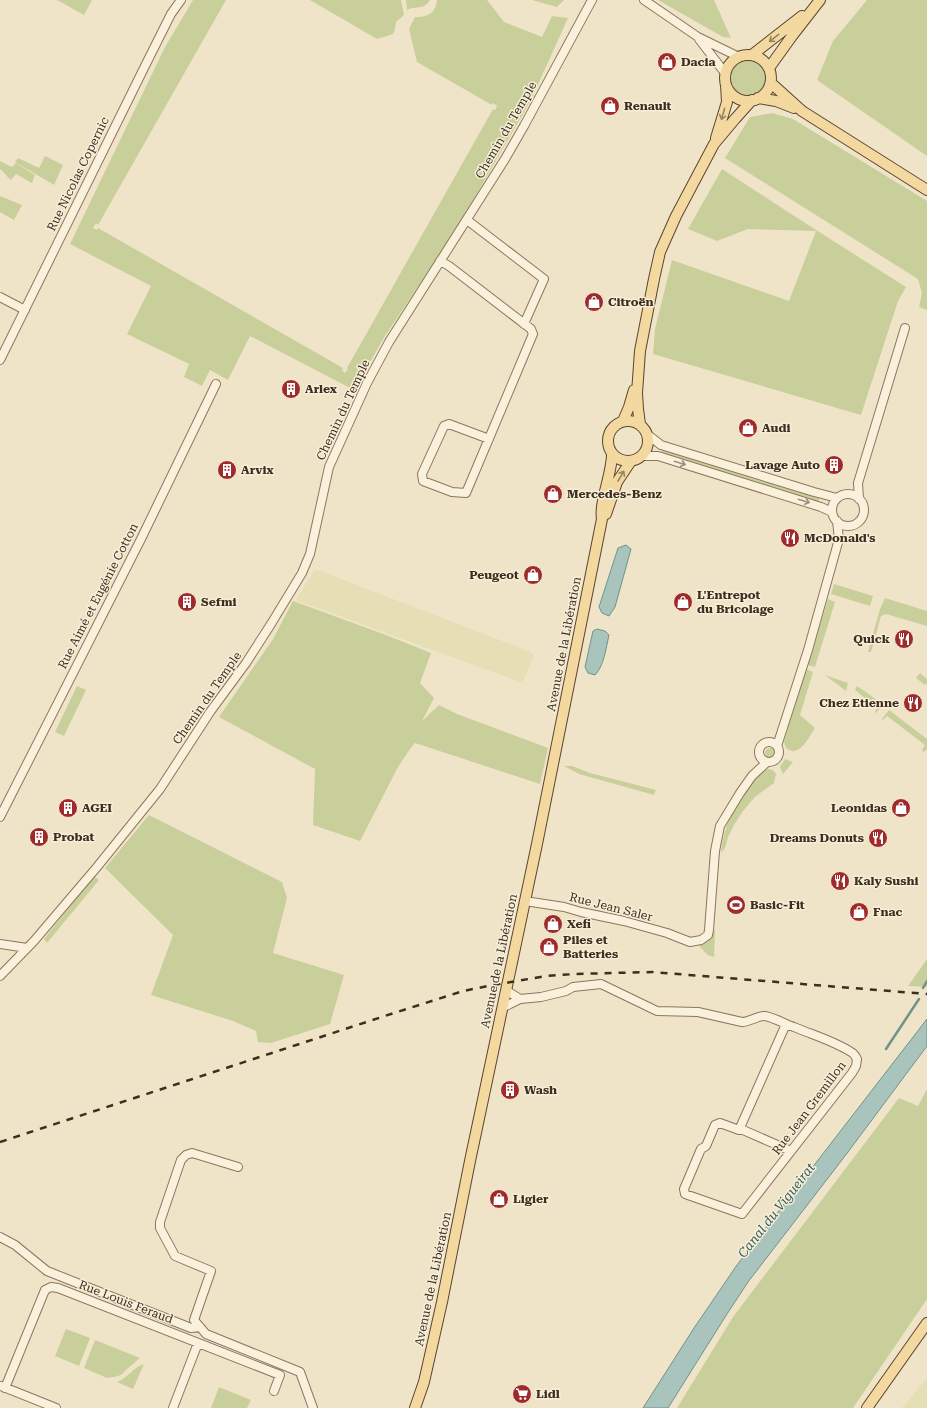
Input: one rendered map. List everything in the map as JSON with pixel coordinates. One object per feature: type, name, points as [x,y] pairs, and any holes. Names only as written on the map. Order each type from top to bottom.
[{"type":"main road","points":[[752,55],[818,2]]},
{"type":"main road","points":[[769,68],[818,2]]},
{"type":"main road","points":[[640,424],[638,409],[638,374],[643,332],[660,252],[676,216],[714,144],[727,102],[726,78],[728,66],[739,57],[746,55],[752,55],[759,58],[765,62],[769,68],[771,83],[767,90],[755,99],[735,119],[714,144]]},
{"type":"main road","points":[[726,78],[733,95],[746,101],[755,99],[776,102],[802,111]]},
{"type":"main road","points":[[771,83],[802,111],[927,190]]},
{"type":"main road","points":[[623,421],[631,400],[638,374]]},
{"type":"main road","points":[[629,420],[640,424],[648,435],[648,446],[642,456],[631,461],[624,461],[612,454],[608,445],[608,434],[612,428],[623,421],[629,420]]},
{"type":"main road","name":"Avenue de la Libération","points":[[415,1408],[424,1382],[439,1317],[504,1007],[586,606],[602,518],[601,512],[611,471],[612,454]]},
{"type":"main road","name":"Avenue de la Libération","points":[[602,518],[607,512],[617,482],[631,461]]},
{"type":"main road","points":[[867,1408],[927,1323]]},
{"type":"street","name":"Rue Nicolas Copernic","points":[[0,360],[171,14],[181,0]]},
{"type":"street","name":"Chemin du Temple","points":[[0,976],[27,948],[97,867],[160,789],[210,712],[246,663],[298,579],[310,554],[329,467],[367,383],[389,342],[467,220],[524,126],[592,0]]},
{"type":"street","points":[[644,0],[698,37],[739,57]]},
{"type":"street","points":[[698,37],[726,78]]},
{"type":"street","points":[[467,220],[544,279],[524,324]]},
{"type":"street","points":[[440,261],[449,266],[531,329],[533,334],[489,439],[466,493],[452,492],[423,481],[422,474],[444,426],[449,424],[489,439]]},
{"type":"street","points":[[0,297],[25,310]]},
{"type":"street","points":[[839,539],[852,525],[861,519],[863,514],[864,508],[859,499],[858,483],[905,328]]},
{"type":"street","name":"Rue Aimé et Eugénie Cotton","points":[[0,817],[141,539],[216,384]]},
{"type":"street","points":[[648,435],[662,445],[837,498]]},
{"type":"street","points":[[642,456],[658,456],[821,507],[832,512],[837,521],[839,539],[808,650],[786,720],[775,744]]},
{"type":"street","points":[[832,512],[834,502],[837,498],[846,494],[858,483]]},
{"type":"street","points":[[846,494],[851,494],[859,499]]},
{"type":"street","points":[[837,521],[842,524],[852,525]]},
{"type":"street","points":[[765,743],[775,744],[780,751],[774,762],[762,760],[759,750],[762,745],[765,743]]},
{"type":"street","points":[[752,776],[760,756]]},
{"type":"street","points":[[752,776],[767,762]]},
{"type":"street","name":"Rue Jean Saler","points":[[525,901],[564,907],[624,921],[667,933],[690,942],[701,940],[708,935],[715,851],[720,826],[736,798],[752,776]]},
{"type":"street","points":[[0,944],[27,948]]},
{"type":"street","points":[[504,1007],[520,1000],[566,991],[573,987],[601,984],[657,1011],[698,1012],[742,1022],[749,1022],[758,1017],[764,1016],[786,1024],[739,1130],[743,1130],[791,1151]]},
{"type":"street","points":[[507,990],[520,1000]]},
{"type":"street","name":"Rue Jean Gremillon","points":[[739,1130],[720,1123],[714,1125],[706,1146],[702,1149],[684,1189],[685,1194],[742,1214],[856,1066],[857,1059],[854,1053],[786,1024]]},
{"type":"street","points":[[238,1167],[192,1153],[186,1155],[181,1160],[160,1222],[160,1228],[175,1256],[211,1271],[194,1320],[206,1334],[300,1372],[313,1408]]},
{"type":"street","points":[[0,1237],[15,1245],[47,1271],[191,1328],[200,1327]]},
{"type":"street","name":"Rue Louis Feraud","points":[[2,1387],[45,1290],[51,1287],[58,1288],[280,1375],[274,1391]]},
{"type":"street","points":[[172,1408],[198,1343]]},
{"type":"street","points":[[2,1387],[56,1408]]},
{"type":"shaded area","points":[[315,569],[531,652],[534,655],[524,680],[520,682],[296,600]]},
{"type":"shaded area","points":[[927,1378],[927,1408],[902,1408]]},
{"type":"green space","points":[[57,0],[92,0],[84,15]]},
{"type":"green space","points":[[193,0],[226,0],[98,225],[96,223],[93,228],[97,230],[98,228],[343,368],[342,370],[345,373],[493,109],[495,110],[497,106],[493,103],[492,105],[417,62],[409,29],[415,17],[423,17],[430,14],[435,8],[437,0],[487,0],[504,22],[542,37],[552,16],[568,18],[531,100],[457,228],[385,336],[354,390],[250,336],[228,380],[210,370],[202,386],[184,377],[189,364],[127,334],[151,286],[70,244],[165,47]]},
{"type":"green space","points":[[310,0],[401,0],[404,15],[396,22],[393,34],[377,39]]},
{"type":"green space","points":[[406,0],[430,0],[425,6],[407,10]]},
{"type":"green space","points":[[532,0],[564,0],[557,7]]},
{"type":"green space","points":[[658,0],[714,0],[731,38],[723,37]]},
{"type":"green space","points":[[867,0],[927,0],[927,156],[817,80],[833,41]]},
{"type":"green space","points":[[751,61],[760,66],[764,71],[764,85],[760,90],[755,94],[745,95],[741,94],[732,85],[731,75],[732,71],[741,62]]},
{"type":"green space","points":[[772,113],[793,119],[927,201],[927,310],[919,307],[922,293],[918,279],[725,158],[750,117]]},
{"type":"green space","points":[[45,156],[63,165],[54,185],[15,162],[18,158],[39,168]]},
{"type":"green space","points":[[0,161],[12,167],[16,163],[35,175],[32,183],[16,174],[11,180],[0,169]]},
{"type":"green space","points":[[722,169],[906,287],[898,301],[861,415],[653,354],[655,329],[672,260],[789,301],[816,231],[748,229],[717,241],[688,229]]},
{"type":"green space","points":[[0,196],[22,205],[14,220],[0,212]]},
{"type":"green space","points":[[662,450],[819,498],[819,503],[661,455]]},
{"type":"green space","points":[[834,584],[873,596],[870,606],[831,594]]},
{"type":"green space","points":[[885,598],[927,611],[927,626],[886,614],[881,616],[871,652],[868,652],[880,609]]},
{"type":"green space","points":[[828,599],[835,602],[815,667],[808,665]]},
{"type":"green space","points":[[293,601],[431,653],[420,683],[434,698],[422,721],[439,705],[457,714],[548,748],[540,784],[415,743],[398,767],[360,841],[313,825],[315,769],[219,717],[273,639]]},
{"type":"green space","points":[[806,669],[813,672],[800,715],[815,728],[803,746],[795,751],[791,751],[786,748],[784,742]]},
{"type":"green space","points":[[920,673],[927,679],[927,683],[925,685],[916,678]]},
{"type":"green space","points":[[825,675],[848,683],[846,691]]},
{"type":"green space","points":[[77,686],[86,690],[64,736],[55,732]]},
{"type":"green space","points":[[857,686],[883,705],[876,713],[877,708],[855,690]]},
{"type":"green space","points":[[889,710],[927,739],[927,749],[924,752],[922,750],[925,745],[887,716],[883,720],[882,719]]},
{"type":"green space","points":[[770,748],[775,753],[770,758],[765,753]]},
{"type":"green space","points":[[785,759],[793,762],[783,774],[780,767]]},
{"type":"green space","points":[[564,766],[572,766],[590,773],[656,790],[654,795],[579,774]]},
{"type":"green space","points":[[765,769],[772,770],[776,774],[774,783],[755,797],[743,811],[734,825],[728,837],[725,848],[721,853],[726,829],[735,807],[748,786]]},
{"type":"green space","points":[[149,815],[282,882],[287,898],[273,953],[344,975],[330,1024],[271,1043],[258,1042],[256,1031],[233,1021],[151,995],[173,935],[105,868]]},
{"type":"green space","points":[[94,876],[99,880],[47,943],[44,939]]},
{"type":"green space","points":[[715,930],[714,957],[708,955],[699,946],[710,938]]},
{"type":"green space","points":[[927,959],[927,987],[908,986]]},
{"type":"green space","points":[[927,1089],[927,1299],[853,1408],[677,1408],[733,1317],[899,1098],[918,1106]]},
{"type":"green space","points":[[66,1329],[90,1338],[79,1366],[55,1356]]},
{"type":"green space","points":[[95,1340],[140,1358],[121,1375],[107,1378],[84,1368]]},
{"type":"green space","points":[[144,1364],[133,1389],[117,1382],[140,1365]]},
{"type":"green space","points":[[219,1387],[251,1400],[247,1408],[211,1408]]},
{"type":"water","points":[[626,545],[631,549],[615,607],[609,616],[602,613],[599,607],[618,548]]},
{"type":"water","points":[[597,629],[605,631],[609,635],[603,662],[595,675],[588,673],[585,667],[593,631]]},
{"type":"water","points":[[927,1019],[927,1046],[748,1282],[668,1408],[643,1408],[694,1328],[737,1265]]},
{"type":"waterway","points":[[923,988],[927,981]]},
{"type":"waterway","points":[[886,1049],[919,999]]},
{"type":"railway","points":[[0,1142],[463,991],[546,976],[652,972],[927,994]]},
{"type":"place","name":"Dacia","points":[[667,62]]},
{"type":"place","name":"Renault","points":[[610,106]]},
{"type":"place","name":"Citroën","points":[[594,302]]},
{"type":"place","name":"Arlex","points":[[291,389]]},
{"type":"place","name":"Audi","points":[[748,428]]},
{"type":"place","name":"Lavage Auto","points":[[834,465]]},
{"type":"place","name":"Arvix","points":[[227,470]]},
{"type":"place","name":"Mercedes-Benz","points":[[553,494]]},
{"type":"place","name":"McDonald's","points":[[790,538]]},
{"type":"place","name":"Peugeot","points":[[533,575]]},
{"type":"place","name":"Sefmi","points":[[187,602]]},
{"type":"place","name":"L'Entrepot du Bricolage","points":[[683,602]]},
{"type":"place","name":"Quick","points":[[904,639]]},
{"type":"place","name":"Chez Etienne","points":[[913,703]]},
{"type":"place","name":"AGEI","points":[[68,808]]},
{"type":"place","name":"Leonidas","points":[[901,808]]},
{"type":"place","name":"Probat","points":[[39,837]]},
{"type":"place","name":"Dreams Donuts","points":[[878,838]]},
{"type":"place","name":"Kaly Sushi","points":[[840,881]]},
{"type":"place","name":"Basic-Fit","points":[[736,905]]},
{"type":"place","name":"Fnac","points":[[859,912]]},
{"type":"place","name":"Xefi","points":[[553,924]]},
{"type":"place","name":"Piles et Batteries","points":[[549,947]]},
{"type":"place","name":"Wash","points":[[510,1090]]},
{"type":"place","name":"Ligier","points":[[499,1199]]},
{"type":"place","name":"Lidl","points":[[522,1394]]},
{"type":"water label","name":"Canal du Vigueirat","points":[[776,1210]]}]
